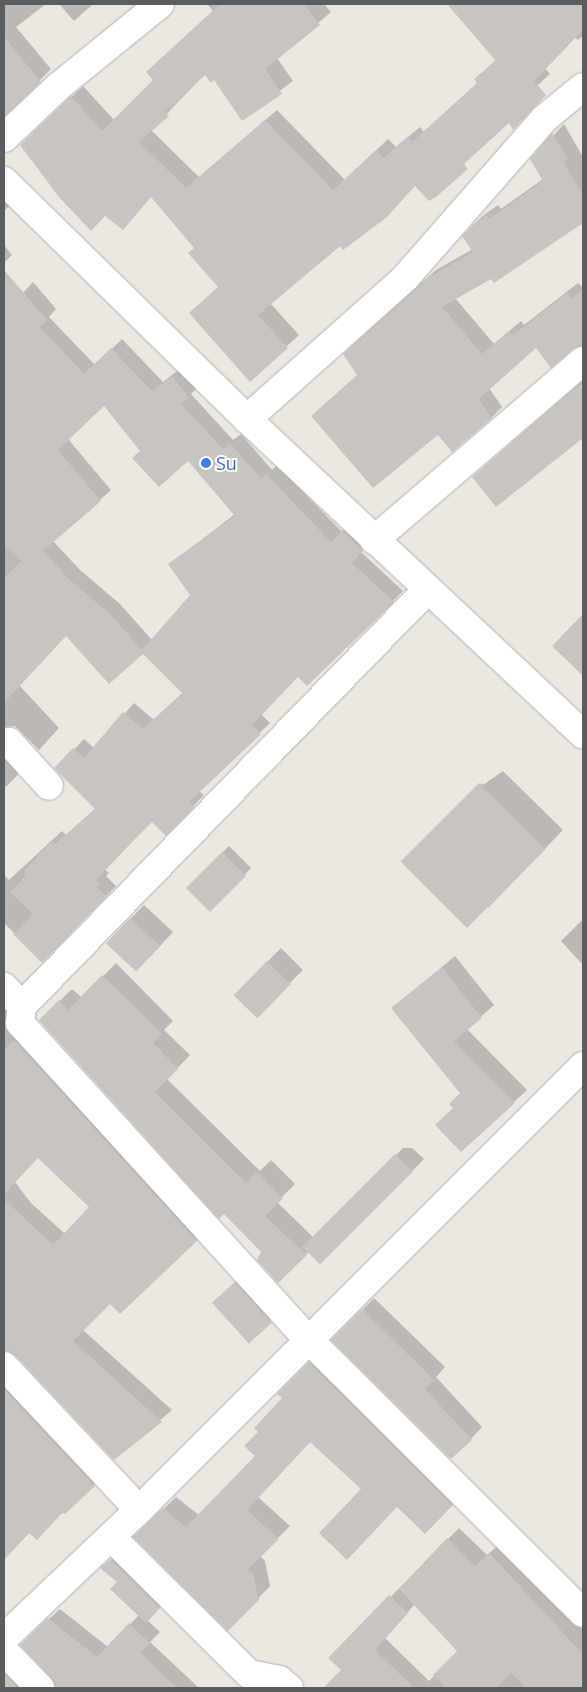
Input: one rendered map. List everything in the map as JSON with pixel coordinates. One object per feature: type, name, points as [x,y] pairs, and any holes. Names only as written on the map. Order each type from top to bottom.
[{"type":"street","points":[[4,138],[59,86],[160,4]]},
{"type":"street","points":[[247,419],[404,278],[544,119],[583,87]]},
{"type":"street","points":[[4,181],[247,419],[583,735]]},
{"type":"street","points":[[374,540],[583,361]]},
{"type":"street","points":[[15,1021],[427,590]]},
{"type":"street","points":[[4,742],[9,742],[49,786]]},
{"type":"street","points":[[4,986],[15,1021],[308,1339],[583,1613]]},
{"type":"street","points":[[4,1638],[139,1510],[583,1066]]},
{"type":"street","points":[[4,1366],[139,1510]]},
{"type":"street","points":[[111,1537],[250,1674],[279,1680],[289,1688]]},
{"type":"street","points":[[4,1651],[40,1688]]},
{"type":"building","points":[[220,4],[304,4],[320,25],[265,69],[282,94],[242,121],[214,80],[211,83],[205,75],[165,112],[169,116],[139,142],[186,188],[265,120],[333,190],[376,150],[383,158],[407,137],[412,142],[477,83],[474,79],[496,61],[447,4],[583,4],[583,30],[534,81],[546,95],[513,130],[509,123],[464,164],[468,169],[429,201],[415,186],[387,217],[343,250],[340,246],[258,315],[288,348],[250,382],[189,313],[218,287],[188,253],[194,248],[151,197],[123,230],[105,216],[91,231],[59,197],[20,145],[71,96],[102,131],[153,80],[146,72]]},
{"type":"building","points":[[4,37],[41,82],[4,117]]},
{"type":"building","points":[[552,133],[568,159],[563,162],[583,195],[583,223],[494,283],[491,279],[442,307],[482,354],[509,331],[513,335],[567,293],[571,298],[583,290],[583,346],[573,349],[551,368],[536,348],[479,399],[492,418],[452,452],[438,435],[373,488],[311,416],[357,375],[343,354],[424,280],[473,252],[462,236],[472,226],[487,215],[489,219],[543,181],[530,159]]},
{"type":"building","points":[[4,270],[47,320],[40,327],[84,374],[111,348],[152,391],[172,376],[189,398],[181,404],[223,449],[230,443],[261,479],[266,474],[331,542],[342,530],[363,551],[352,563],[394,602],[307,686],[298,677],[252,725],[261,734],[189,802],[195,806],[166,836],[152,822],[130,844],[96,880],[100,884],[97,887],[107,896],[42,963],[13,934],[33,914],[10,892],[26,875],[23,872],[52,841],[55,844],[95,809],[54,768],[73,748],[84,758],[123,712],[143,729],[182,693],[143,654],[109,684],[66,636],[4,703],[4,578],[21,561],[4,546]],"holes":[[[104,406],[140,451],[132,458],[159,487],[188,461],[235,516],[168,564],[190,595],[142,650],[110,614],[70,580],[43,551],[101,501],[58,450]]]},
{"type":"building","points":[[583,381],[583,438],[496,507],[472,477]]},
{"type":"building","points":[[583,614],[583,676],[552,646]]},
{"type":"building","points":[[479,783],[545,849],[467,928],[401,861]]},
{"type":"building","points":[[222,852],[246,876],[210,912],[186,888]]},
{"type":"building","points":[[130,918],[160,946],[136,972],[106,944]]},
{"type":"building","points":[[267,961],[291,984],[257,1018],[234,996]]},
{"type":"building","points":[[442,967],[482,1018],[454,1041],[515,1103],[461,1152],[435,1125],[453,1108],[449,1104],[460,1093],[391,1008]]},
{"type":"building","points":[[102,975],[162,1034],[153,1043],[178,1069],[155,1092],[246,1183],[257,1172],[283,1198],[265,1216],[307,1255],[278,1283],[257,1260],[261,1252],[224,1214],[219,1219],[39,1020],[59,1000],[68,1010]]},
{"type":"building","points":[[14,1040],[197,1241],[120,1314],[110,1304],[73,1341],[162,1422],[114,1460],[15,1355],[4,1351],[4,1199],[53,1245],[89,1207],[38,1158],[4,1194],[4,1050]]},
{"type":"building","points":[[395,1154],[413,1172],[320,1264],[302,1247]]},
{"type":"building","points":[[235,1282],[272,1323],[249,1344],[212,1303]]},
{"type":"building","points":[[362,1309],[434,1380],[425,1389],[472,1440],[451,1459],[331,1340]]},
{"type":"building","points":[[309,1362],[453,1505],[425,1534],[397,1507],[347,1560],[319,1533],[361,1489],[310,1442],[247,1510],[279,1539],[248,1569],[253,1574],[259,1600],[228,1631],[133,1537],[163,1508],[186,1527],[255,1456],[244,1446],[258,1432],[254,1428],[282,1398],[277,1394]]},
{"type":"building","points":[[4,1389],[95,1486],[65,1514],[63,1512],[37,1540],[29,1533],[4,1560]]},
{"type":"building","points":[[447,1538],[475,1566],[489,1553],[557,1626],[583,1655],[583,1688],[526,1688],[511,1673],[496,1688],[446,1688],[433,1675],[457,1651],[399,1589]]},
{"type":"building","points":[[111,1559],[160,1608],[146,1623],[110,1589],[117,1582],[100,1568]]},
{"type":"building","points":[[389,1595],[408,1613],[375,1650],[414,1688],[323,1688],[341,1670],[328,1658]]},
{"type":"building","points":[[48,1618],[97,1657],[129,1623],[150,1643],[141,1653],[177,1688],[55,1688],[51,1677],[20,1645]]},
{"type":"building","points":[[4,1673],[18,1688],[4,1688]]},
{"type":"place","name":"Su","points":[[206,463]]}]
